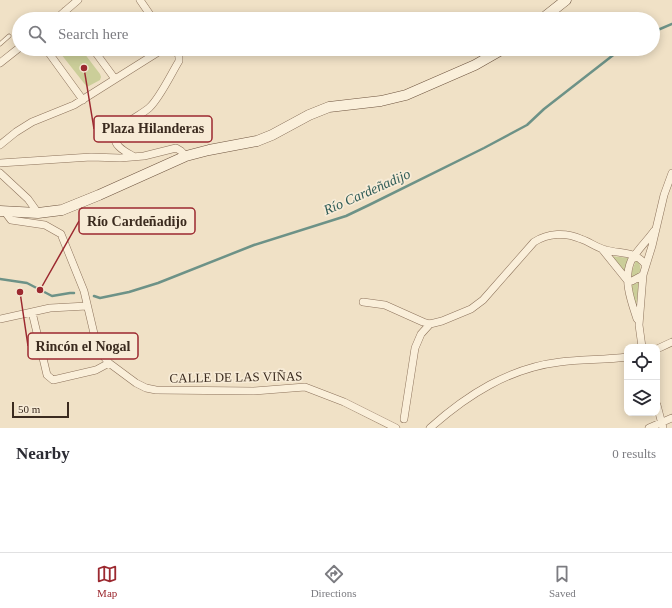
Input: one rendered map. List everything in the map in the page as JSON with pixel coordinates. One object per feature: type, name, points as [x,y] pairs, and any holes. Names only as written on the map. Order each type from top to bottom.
[{"type":"main road","points":[[551,12],[566,0]]},
{"type":"main road","points":[[3,212],[38,213],[62,210],[190,154],[257,141],[272,135],[309,115],[329,107],[376,101],[406,95],[469,68],[490,56]]},
{"type":"street","points":[[65,11],[78,0]]},
{"type":"street","points":[[140,0],[148,12]]},
{"type":"street","points":[[0,63],[12,54]]},
{"type":"street","points":[[51,56],[83,100]]},
{"type":"street","points":[[98,56],[115,79]]},
{"type":"street","points":[[0,145],[32,122],[74,106],[152,56]]},
{"type":"street","points":[[133,156],[120,148],[115,139],[116,134],[121,128],[153,103],[179,61],[179,56]]},
{"type":"street","points":[[0,163],[91,157],[120,158],[144,156],[157,154],[176,148],[190,154]]},
{"type":"street","points":[[0,173],[28,199],[38,213]]},
{"type":"street","points":[[639,325],[645,264],[649,255],[664,195],[672,173]]},
{"type":"street","name":"CALLE DE LAS VIÑAS","points":[[3,212],[10,220],[46,225],[61,234],[84,291],[96,342],[101,353],[109,363],[136,383],[146,388],[156,390],[254,391],[305,387],[344,402],[396,428]]},
{"type":"street","points":[[642,344],[639,325],[629,293],[627,280],[631,262],[655,230]]},
{"type":"street","points":[[404,419],[414,348],[421,334],[430,324],[454,316],[479,304],[530,246],[539,239],[560,234],[574,236],[602,249],[635,255],[645,264]]},
{"type":"street","points":[[602,249],[627,280],[632,281],[643,275]]},
{"type":"street","points":[[363,302],[384,305],[430,324]]},
{"type":"street","points":[[0,319],[50,308],[87,306]]},
{"type":"street","points":[[32,312],[49,378],[53,380],[96,370],[109,363]]},
{"type":"street","points":[[660,348],[672,342]]},
{"type":"street","points":[[430,428],[444,415],[468,397],[495,382],[518,372],[558,362],[624,357]]},
{"type":"street","points":[[649,428],[662,425],[672,418]]},
{"type":"lane","points":[[0,44],[9,36]]},
{"type":"green space","points":[[63,56],[86,56],[101,77],[100,80],[87,87]]},
{"type":"green space","points":[[610,256],[630,258],[624,273]]},
{"type":"green space","points":[[636,260],[640,265],[640,272],[634,277],[630,277]]},
{"type":"green space","points":[[639,281],[636,307],[630,284],[636,284]]},
{"type":"waterway","name":"Río Cardeñadijo","points":[[660,29],[672,24]]},
{"type":"waterway","name":"Río Cardeñadijo","points":[[94,296],[100,298],[129,292],[158,283],[254,245],[346,216],[484,148],[527,125],[544,109],[612,56]]},
{"type":"waterway","name":"Río Cardeñadijo","points":[[0,279],[27,283],[52,296],[74,293]]},
{"type":"place","name":"Plaza Hilanderas","points":[[84,68]]},
{"type":"place","name":"Río Cardeñadijo","points":[[40,290]]},
{"type":"place","name":"Rincón el Nogal","points":[[20,292]]}]
